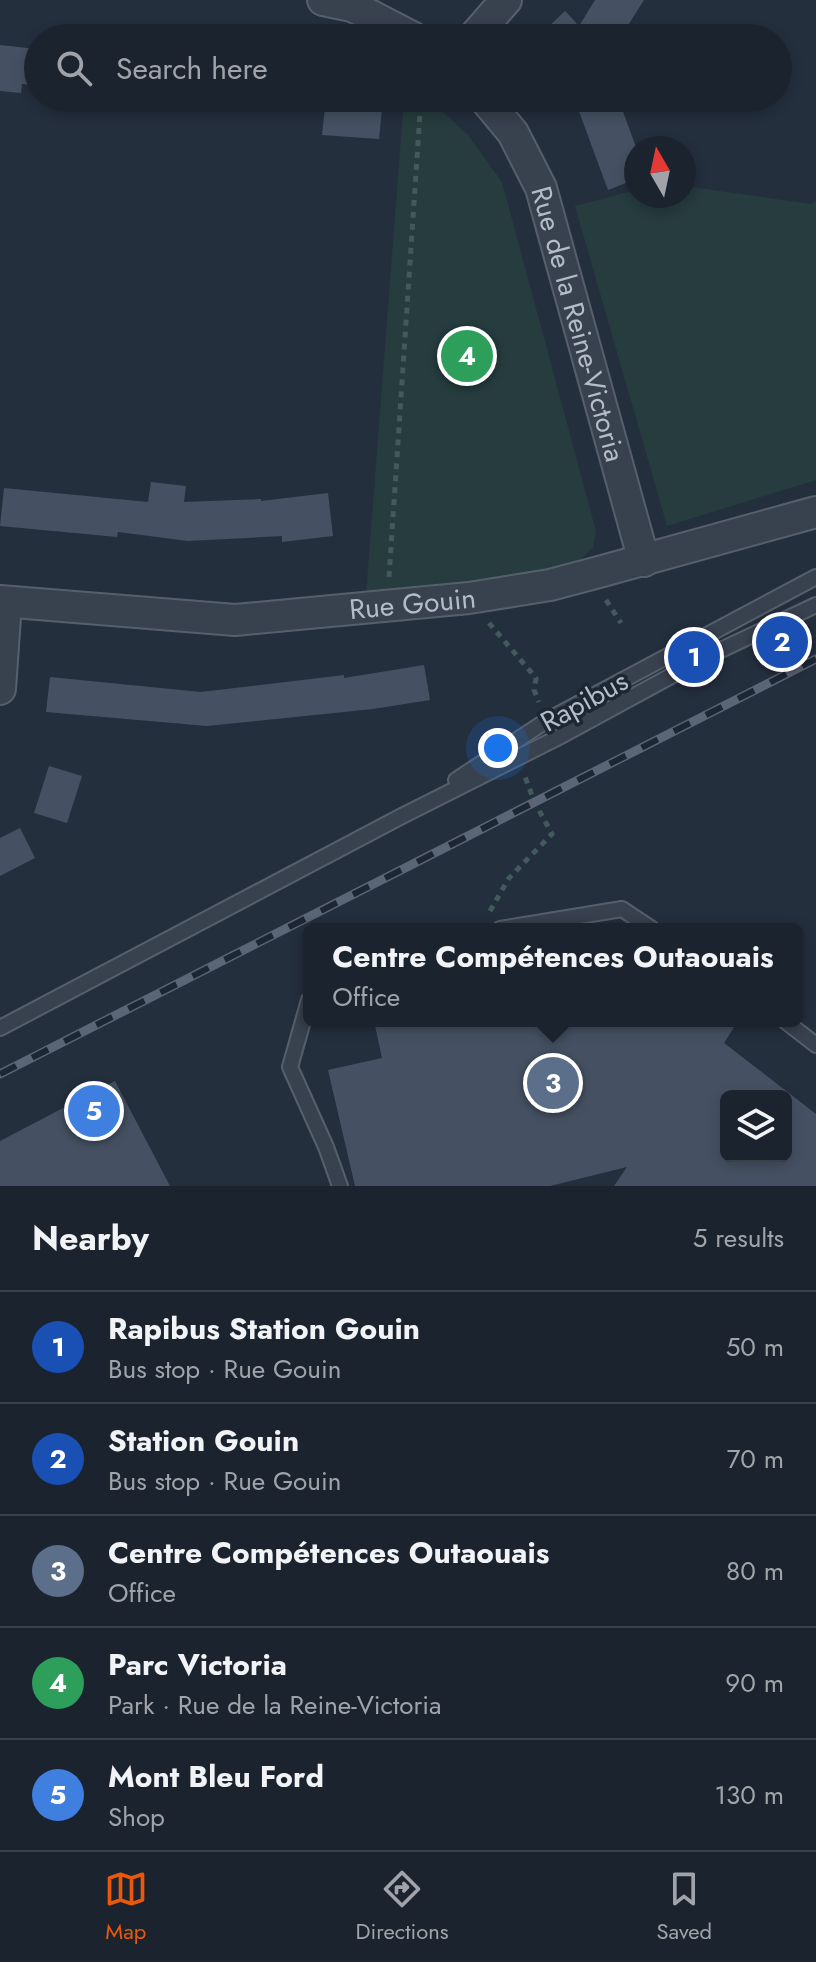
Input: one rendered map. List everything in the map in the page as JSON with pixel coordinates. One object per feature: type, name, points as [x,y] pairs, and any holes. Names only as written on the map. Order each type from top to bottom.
[{"type":"street","points":[[323,0],[352,6],[387,24]]},
{"type":"street","points":[[485,24],[506,0]]},
{"type":"street","name":"Rue de la Reine-Victoria","points":[[496,112],[513,133],[541,188],[644,561]]},
{"type":"street","name":"Rue Gouin","points":[[3,602],[235,620],[469,598],[550,585],[816,512]]},
{"type":"street","points":[[0,689],[3,602]]},
{"type":"lane","name":"Rapibus","points":[[402,816],[546,721],[816,577]]},
{"type":"lane","name":"Rapibus","points":[[0,1028],[706,657],[816,605]]},
{"type":"lane","points":[[537,923],[622,909],[643,923]]},
{"type":"lane","points":[[303,1021],[290,1067],[340,1186]]},
{"type":"lane","points":[[793,1027],[816,1045]]},
{"type":"path","points":[[392,606],[389,575],[420,112]]},
{"type":"path","points":[[603,597],[621,623]]},
{"type":"path","points":[[469,598],[536,678],[534,690],[546,721]]},
{"type":"path","points":[[487,916],[509,878],[552,834],[534,801],[522,769]]},
{"type":"green space","points":[[403,112],[443,112],[468,135],[502,182],[596,531],[593,548],[550,585],[365,608]]},
{"type":"green space","points":[[696,188],[811,204],[816,201],[816,480],[667,526],[575,206],[624,193],[624,208],[696,208]]},
{"type":"building","points":[[595,0],[644,0],[629,24],[580,24]]},
{"type":"building","points":[[565,11],[577,24],[552,24]]},
{"type":"building","points":[[0,45],[24,48],[24,84],[21,93],[0,91]]},
{"type":"building","points":[[324,112],[382,112],[379,139],[322,135]]},
{"type":"building","points":[[579,112],[623,112],[632,136],[624,136],[624,184],[608,190]]},
{"type":"building","points":[[151,482],[186,486],[184,502],[261,501],[328,493],[333,536],[282,542],[282,536],[188,541],[118,532],[117,537],[0,526],[4,488],[148,502]]},
{"type":"building","points":[[424,665],[430,700],[373,709],[207,726],[46,712],[50,677],[201,692],[344,675],[344,678]]},
{"type":"building","points":[[49,766],[82,776],[67,823],[34,813]]},
{"type":"building","points":[[20,828],[35,858],[0,876],[0,838]]},
{"type":"building","points":[[375,1027],[734,1027],[724,1043],[785,1090],[720,1090],[720,1162],[792,1162],[792,1095],[816,1114],[816,1186],[614,1186],[627,1167],[550,1186],[355,1186],[328,1070],[382,1058]]},
{"type":"building","points":[[115,1081],[170,1186],[0,1186],[0,1141]]},
{"type":"railway","points":[[0,1074],[816,659]]},
{"type":"place","name":"Parc Victoria","points":[[467,356]]},
{"type":"place","name":"Station Gouin","points":[[782,642]]},
{"type":"place","name":"Rapibus Station Gouin","points":[[694,657]]},
{"type":"place","name":"Centre Compétences Outaouais","points":[[553,1083]]},
{"type":"place","name":"Mont Bleu Ford","points":[[94,1111]]}]
